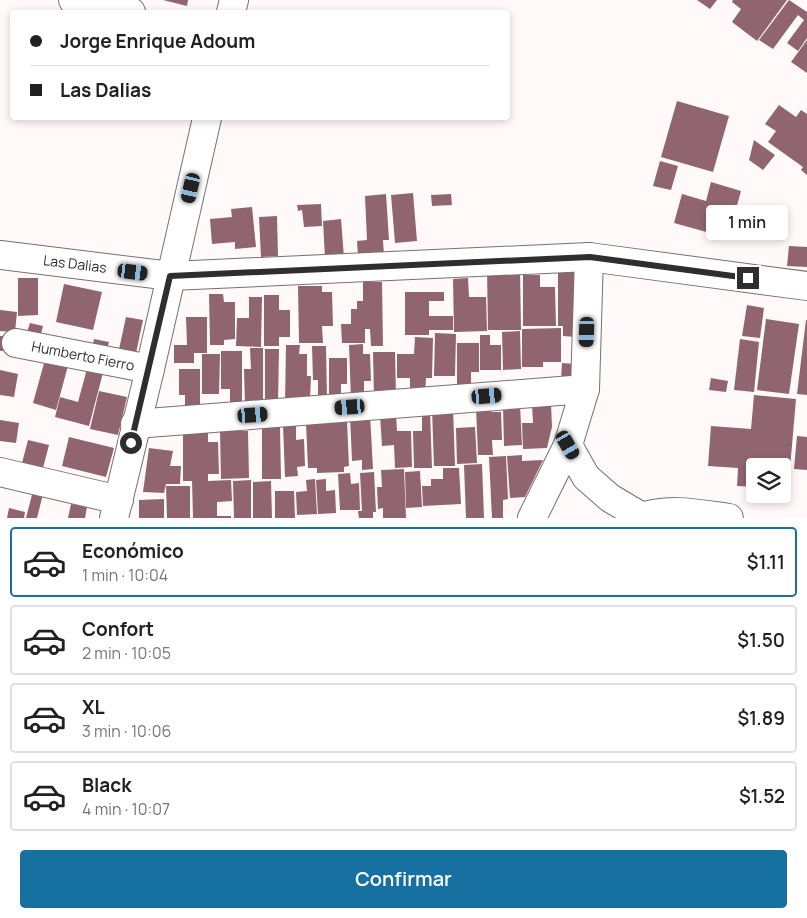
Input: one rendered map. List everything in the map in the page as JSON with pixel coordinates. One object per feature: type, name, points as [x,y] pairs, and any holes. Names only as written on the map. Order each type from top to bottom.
[{"type":"street","points":[[73,0],[121,10]]},
{"type":"street","points":[[0,472],[116,509],[207,120]]},
{"type":"street","name":"Las Dalias","points":[[0,255],[170,276],[590,257],[807,286]]},
{"type":"street","points":[[532,518],[568,445],[585,388],[590,257]]},
{"type":"street","name":"Humberto Fierro","points":[[16,343],[150,369]]},
{"type":"street","points":[[135,424],[585,388]]},
{"type":"street","points":[[568,445],[586,477],[610,498],[641,517],[661,512],[686,512],[729,518]]},
{"type":"building","points":[[163,0],[188,0],[187,6]]},
{"type":"building","points":[[697,0],[717,0],[710,9]]},
{"type":"building","points":[[733,0],[787,0],[757,41],[732,22],[741,9],[732,2]]},
{"type":"building","points":[[789,0],[807,12],[807,38],[798,51],[787,43],[804,20],[798,15],[773,49],[759,40]]},
{"type":"building","points":[[807,40],[807,73],[791,62]]},
{"type":"building","points":[[677,101],[729,116],[713,172],[661,157]]},
{"type":"building","points":[[779,105],[796,117],[801,110],[807,114],[807,175],[801,170],[803,167],[768,142],[776,131],[765,124]]},
{"type":"building","points":[[754,140],[775,155],[763,170],[749,160]]},
{"type":"building","points":[[660,161],[678,166],[671,190],[653,186]]},
{"type":"building","points":[[711,182],[741,191],[728,238],[674,223],[682,194],[706,201]]},
{"type":"building","points":[[413,193],[417,241],[395,243],[391,195]]},
{"type":"building","points":[[386,194],[389,240],[383,240],[384,255],[358,256],[357,241],[367,240],[365,196]]},
{"type":"building","points":[[451,194],[452,205],[432,206],[431,195]]},
{"type":"building","points":[[321,204],[322,226],[304,227],[302,210],[298,211],[297,205]]},
{"type":"building","points":[[252,207],[256,247],[235,249],[235,242],[212,244],[210,219],[232,217],[231,209]]},
{"type":"building","points":[[277,216],[278,256],[261,257],[259,217]]},
{"type":"building","points":[[341,219],[344,257],[325,258],[323,221]]},
{"type":"building","points":[[789,246],[807,247],[807,267],[787,266]]},
{"type":"building","points":[[558,265],[576,265],[575,337],[563,336],[563,326],[558,326]]},
{"type":"building","points":[[487,269],[520,269],[521,330],[488,330]]},
{"type":"building","points":[[523,275],[540,275],[540,287],[555,287],[556,326],[523,326]]},
{"type":"building","points":[[18,278],[38,278],[38,315],[18,316]]},
{"type":"building","points":[[468,278],[469,297],[486,297],[487,331],[454,332],[453,279]]},
{"type":"building","points":[[363,282],[382,282],[383,346],[371,346],[370,329],[365,329],[365,343],[342,343],[341,324],[351,324],[351,309],[357,309],[357,301],[363,301]]},
{"type":"building","points":[[64,284],[102,292],[93,330],[56,322]]},
{"type":"building","points":[[298,286],[322,286],[322,292],[332,292],[333,326],[322,326],[323,343],[299,343]]},
{"type":"building","points":[[405,292],[444,292],[444,301],[429,301],[429,316],[453,316],[453,330],[429,330],[429,335],[405,335]]},
{"type":"building","points":[[209,294],[223,294],[224,302],[235,302],[235,339],[224,340],[224,345],[210,345]]},
{"type":"building","points":[[264,295],[279,295],[279,310],[290,310],[290,337],[279,337],[279,346],[264,346]]},
{"type":"building","points":[[249,297],[262,297],[261,347],[236,346],[237,318],[249,318]]},
{"type":"building","points":[[747,305],[764,308],[760,338],[742,336]]},
{"type":"building","points":[[0,310],[17,312],[15,332],[0,331]]},
{"type":"building","points":[[126,317],[143,320],[135,358],[118,354]]},
{"type":"building","points":[[186,317],[207,317],[207,353],[194,353],[194,363],[174,363],[174,345],[187,345]]},
{"type":"building","points":[[766,319],[799,324],[789,394],[757,390]]},
{"type":"building","points":[[807,320],[807,395],[797,394]]},
{"type":"building","points":[[30,323],[43,326],[40,338],[26,335]]},
{"type":"building","points":[[561,328],[561,362],[543,362],[543,367],[522,367],[522,329]]},
{"type":"building","points":[[520,331],[521,369],[503,370],[502,332]]},
{"type":"building","points":[[435,333],[456,334],[455,376],[434,376]]},
{"type":"building","points":[[480,335],[490,335],[490,345],[501,345],[501,370],[480,370]]},
{"type":"building","points":[[0,336],[12,336],[13,350],[0,351]]},
{"type":"building","points":[[415,337],[433,338],[432,378],[426,378],[425,395],[410,395],[410,378],[397,378],[397,354],[414,354]]},
{"type":"building","points":[[94,339],[109,342],[106,355],[91,352]]},
{"type":"building","points":[[740,339],[759,342],[754,392],[734,390]]},
{"type":"building","points":[[457,343],[479,343],[479,372],[471,372],[471,390],[457,390]]},
{"type":"building","points":[[363,344],[363,354],[370,354],[371,381],[364,381],[364,398],[351,399],[349,345]]},
{"type":"building","points":[[286,345],[300,345],[299,354],[307,354],[307,376],[311,376],[310,400],[285,404]]},
{"type":"building","points":[[312,346],[326,346],[327,398],[318,399],[318,380],[313,380]]},
{"type":"building","points":[[250,348],[263,348],[263,405],[245,405],[244,369],[251,369]]},
{"type":"building","points":[[265,349],[279,349],[278,404],[265,404]]},
{"type":"building","points":[[221,351],[242,351],[242,406],[230,406],[230,389],[221,389]]},
{"type":"building","points":[[373,352],[395,352],[396,397],[374,398]]},
{"type":"building","points":[[202,354],[220,354],[219,394],[202,394]]},
{"type":"building","points":[[46,356],[69,362],[56,410],[33,403]]},
{"type":"building","points":[[329,358],[347,358],[347,384],[341,384],[341,396],[329,396]]},
{"type":"building","points":[[562,363],[575,364],[575,381],[561,380]]},
{"type":"building","points":[[88,365],[104,369],[89,426],[55,417],[60,397],[78,402]]},
{"type":"building","points":[[179,369],[200,369],[200,412],[185,412],[185,395],[179,395]]},
{"type":"building","points":[[0,370],[18,374],[14,397],[0,395]]},
{"type":"building","points":[[711,378],[728,381],[726,392],[709,390]]},
{"type":"building","points":[[99,391],[127,397],[118,435],[90,429]]},
{"type":"building","points":[[754,395],[796,399],[791,458],[746,458],[746,486],[737,486],[738,468],[708,466],[711,426],[751,429]]},
{"type":"building","points":[[551,403],[552,427],[547,448],[523,449],[522,423],[533,423],[532,404]]},
{"type":"building","points":[[520,405],[522,445],[504,446],[503,406]]},
{"type":"building","points":[[476,407],[491,407],[491,412],[501,412],[502,440],[492,440],[493,455],[478,455]]},
{"type":"building","points":[[453,408],[455,466],[434,466],[432,409]]},
{"type":"building","points":[[422,411],[430,411],[432,468],[414,468],[413,431],[422,431]]},
{"type":"building","points":[[370,414],[373,469],[362,470],[362,460],[352,461],[350,415]]},
{"type":"building","points":[[396,414],[397,431],[411,431],[412,467],[395,468],[394,445],[382,446],[380,415]]},
{"type":"building","points":[[0,420],[19,423],[16,443],[0,441]]},
{"type":"building","points":[[347,421],[349,466],[344,467],[344,472],[317,473],[317,468],[308,468],[306,423]]},
{"type":"building","points":[[283,425],[296,425],[296,440],[304,439],[305,466],[297,467],[298,476],[285,477]]},
{"type":"building","points":[[262,427],[280,427],[281,479],[262,479]]},
{"type":"building","points":[[475,427],[477,463],[457,464],[456,428]]},
{"type":"building","points":[[208,431],[208,442],[218,442],[219,474],[208,474],[208,481],[231,480],[232,501],[217,502],[217,516],[231,516],[231,518],[193,518],[192,481],[183,481],[183,432]]},
{"type":"building","points":[[220,431],[248,431],[249,478],[221,479]]},
{"type":"building","points":[[797,436],[807,437],[807,470],[794,469]]},
{"type":"building","points":[[69,437],[114,448],[106,477],[62,466]]},
{"type":"building","points":[[28,440],[49,445],[43,468],[22,463]]},
{"type":"building","points":[[149,448],[173,451],[170,466],[181,466],[180,484],[166,484],[164,493],[143,492]]},
{"type":"building","points":[[522,455],[522,461],[543,460],[525,497],[510,498],[507,456]]},
{"type":"building","points":[[506,456],[508,499],[503,500],[503,518],[492,518],[489,457]]},
{"type":"building","points":[[482,464],[484,518],[466,518],[464,465]]},
{"type":"building","points":[[443,468],[459,468],[461,504],[423,506],[422,486],[431,486],[431,479],[443,479]]},
{"type":"building","points":[[404,469],[406,518],[383,518],[383,508],[378,509],[377,487],[382,487],[381,470]]},
{"type":"building","points":[[420,471],[422,507],[406,508],[405,472]]},
{"type":"building","points":[[374,472],[376,512],[373,512],[373,518],[359,518],[358,511],[362,511],[360,473]]},
{"type":"building","points":[[350,473],[351,484],[359,483],[360,510],[340,510],[338,474]]},
{"type":"building","points":[[315,479],[317,514],[297,515],[296,492],[307,491],[306,480]]},
{"type":"building","points":[[326,479],[326,491],[335,490],[336,513],[318,514],[316,480]]},
{"type":"building","points":[[251,480],[251,518],[234,518],[233,481]]},
{"type":"building","points":[[271,481],[272,518],[253,518],[253,482]]},
{"type":"building","points":[[166,486],[190,486],[190,518],[167,518]]},
{"type":"building","points":[[34,487],[44,490],[37,518],[26,518]]},
{"type":"building","points":[[275,491],[294,491],[295,518],[275,518]]},
{"type":"building","points":[[164,499],[164,518],[139,518],[139,500]]},
{"type":"building","points":[[71,504],[87,507],[85,518],[68,518]]},
{"type":"building","points":[[9,508],[25,512],[24,518],[7,518]]},
{"type":"route","points":[[131,443],[150,369],[170,276],[590,257],[748,278]]}]
